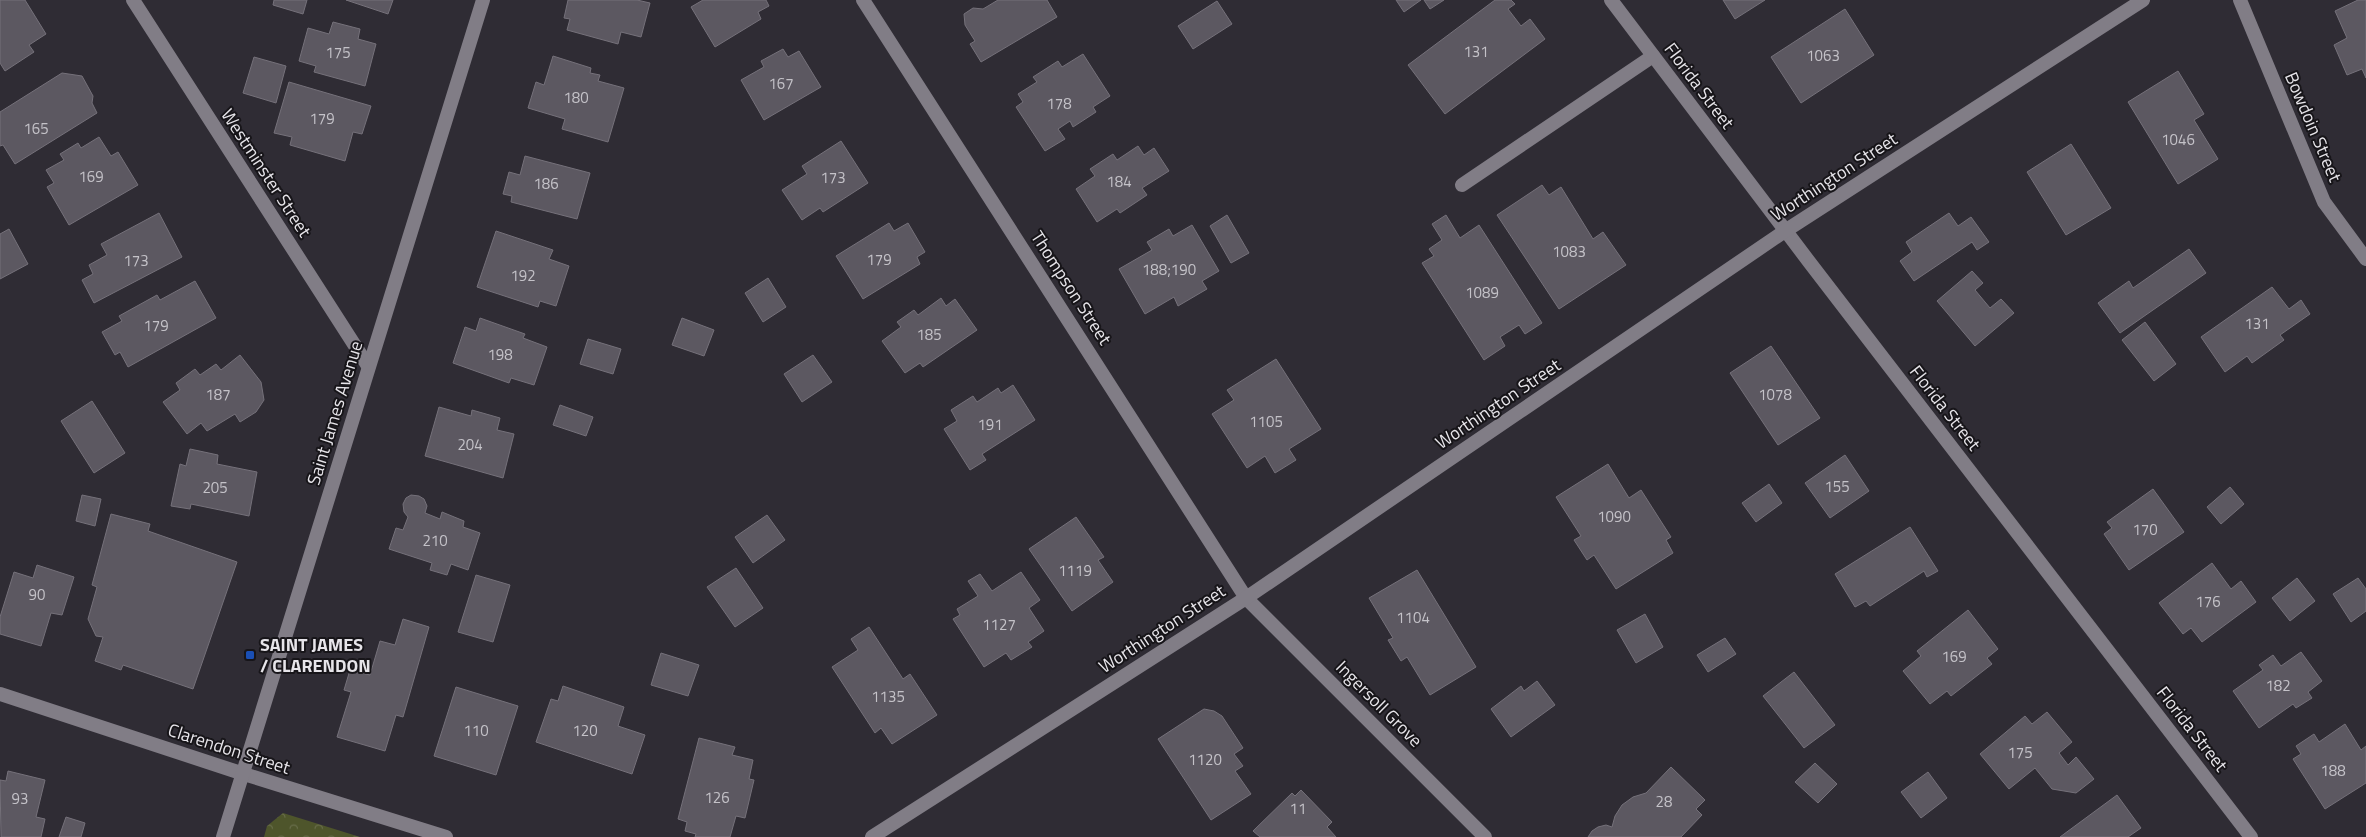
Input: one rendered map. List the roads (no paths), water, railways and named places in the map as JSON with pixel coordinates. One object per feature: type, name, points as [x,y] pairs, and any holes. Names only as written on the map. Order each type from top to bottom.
[{"type":"main road","name":"Westminster Street","points":[[133,0],[368,366]]},
{"type":"main road","name":"Saint James Avenue","points":[[223,837],[483,0]]},
{"type":"main road","name":"Thompson Street","points":[[863,0],[1246,598]]},
{"type":"main road","name":"Florida Street","points":[[1611,0],[1785,231],[2252,837]]},
{"type":"main road","name":"Worthington Street","points":[[872,837],[1246,598],[1785,231],[2143,0]]},
{"type":"main road","name":"Bowdoin Street","points":[[2240,0],[2324,202],[2366,260]]},
{"type":"main road","points":[[1462,185],[1653,56]]},
{"type":"main road","name":"Ingersoll Grove","points":[[1246,598],[1485,837]]},
{"type":"main road","name":"Clarendon Street","points":[[0,694],[244,774],[446,837]]},
{"type":"place","name":"SAINT JAMES / CLARENDON","points":[[250,655]]}]
